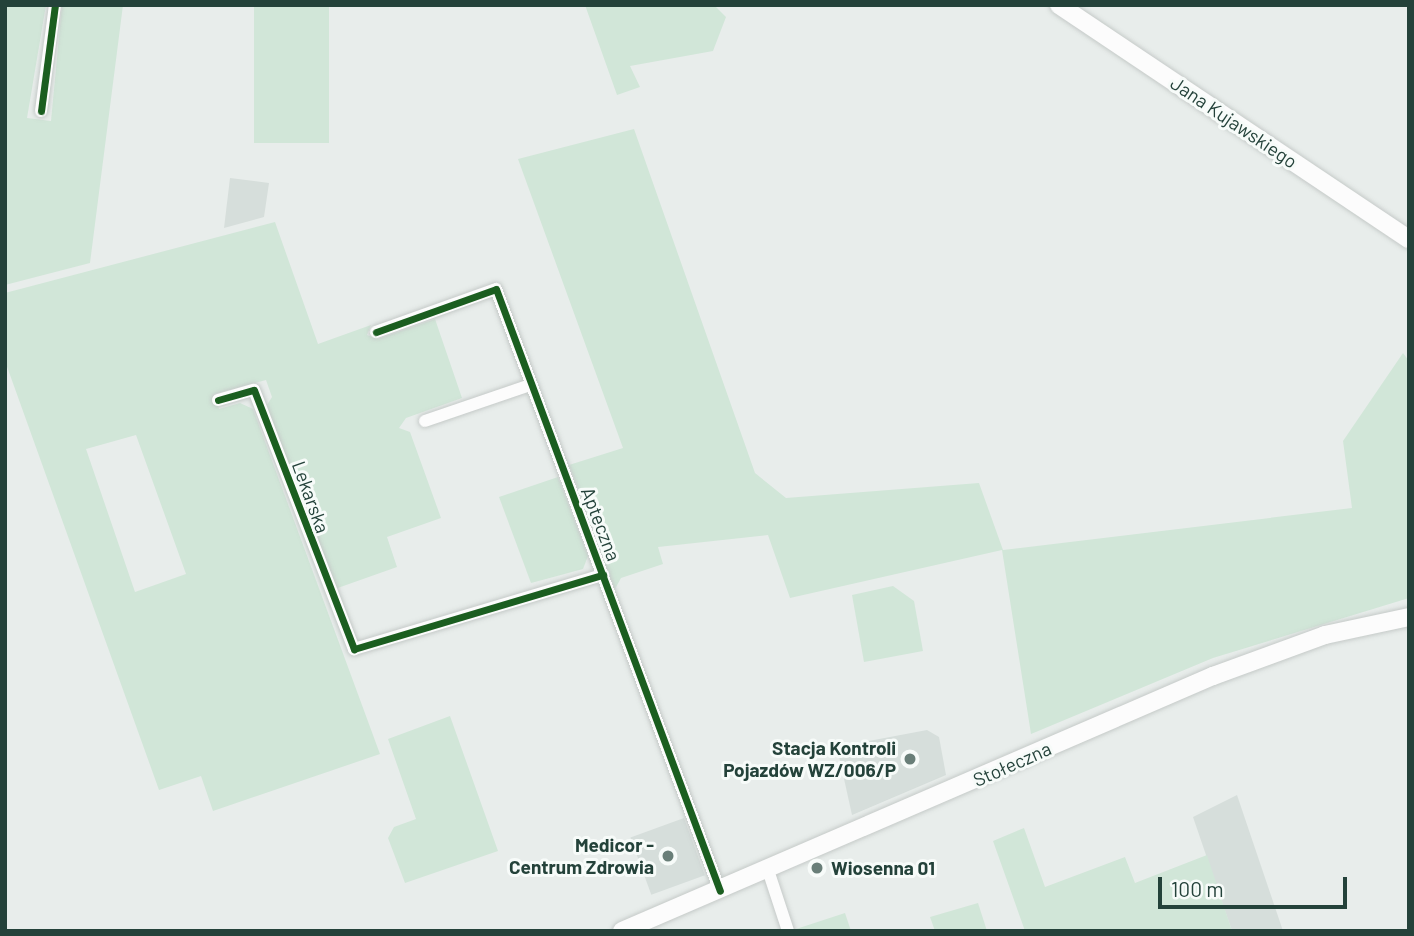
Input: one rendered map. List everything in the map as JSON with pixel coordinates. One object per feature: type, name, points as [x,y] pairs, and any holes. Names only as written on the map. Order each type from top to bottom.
[{"type":"main road","name":"Jana Kujawskiego","points":[[1059,5],[1409,239]]},
{"type":"main road","name":"Stołeczna","points":[[622,931],[1213,676],[1325,635],[1409,617]]},
{"type":"street","points":[[41,111],[55,5]]},
{"type":"street","name":"Apteczna","points":[[376,331],[496,289],[720,891]]},
{"type":"street","points":[[425,421],[530,385]]},
{"type":"street","name":"Lekarska","points":[[218,400],[254,390],[354,649],[603,575]]},
{"type":"street","points":[[768,870],[788,931]]},
{"type":"shaded area","points":[[230,178],[269,183],[264,217],[224,228]]},
{"type":"shaded area","points":[[927,730],[939,737],[946,775],[852,815],[837,747]]},
{"type":"shaded area","points":[[1237,795],[1283,931],[1232,931],[1193,817]]},
{"type":"shaded area","points":[[684,818],[705,875],[651,895],[630,837]]},
{"type":"green space","points":[[5,5],[46,5],[27,118],[51,121],[62,5],[123,5],[90,263],[5,285]]},
{"type":"green space","points":[[254,5],[329,5],[329,143],[254,143]]},
{"type":"green space","points":[[585,5],[714,5],[726,17],[713,51],[630,66],[640,87],[617,95]]},
{"type":"green space","points":[[634,129],[755,473],[786,498],[979,483],[1003,550],[1352,508],[1343,441],[1403,353],[1409,361],[1409,598],[1213,658],[1031,734],[1002,550],[790,598],[768,535],[658,547],[663,564],[621,578],[615,589],[604,562],[613,558],[603,552],[569,465],[623,448],[518,159]]},
{"type":"green space","points":[[275,222],[318,344],[371,325],[367,335],[378,339],[435,319],[462,398],[406,418],[399,428],[410,432],[441,518],[387,537],[397,567],[332,590],[267,405],[272,397],[266,380],[214,394],[219,409],[240,403],[253,409],[380,754],[213,811],[201,776],[159,790],[5,361],[5,293]],"holes":[[[136,435],[186,574],[135,592],[86,449]]]},
{"type":"green space","points":[[558,477],[588,556],[583,569],[531,583],[499,497]]},
{"type":"green space","points":[[893,586],[914,601],[923,651],[864,662],[852,595]]},
{"type":"green space","points":[[450,716],[498,851],[405,883],[388,838],[394,827],[416,819],[388,739]]},
{"type":"green space","points":[[1024,828],[1045,887],[1125,857],[1135,883],[1207,855],[1232,931],[1025,931],[993,841]]},
{"type":"green space","points":[[978,903],[987,931],[935,931],[930,917]]},
{"type":"green space","points":[[845,913],[851,931],[793,930]]},
{"type":"cycle path","points":[[41,111],[55,5]]},
{"type":"cycle path","points":[[376,332],[496,289],[720,891]]},
{"type":"cycle path","points":[[218,400],[254,390],[354,649],[603,575]]},
{"type":"place","name":"Stacja Kontroli Pojazdów WZ/006/P","points":[[910,759]]},
{"type":"place","name":"Medicor - Centrum Zdrowia","points":[[668,856]]},
{"type":"place","name":"Wiosenna 01","points":[[817,868]]}]
